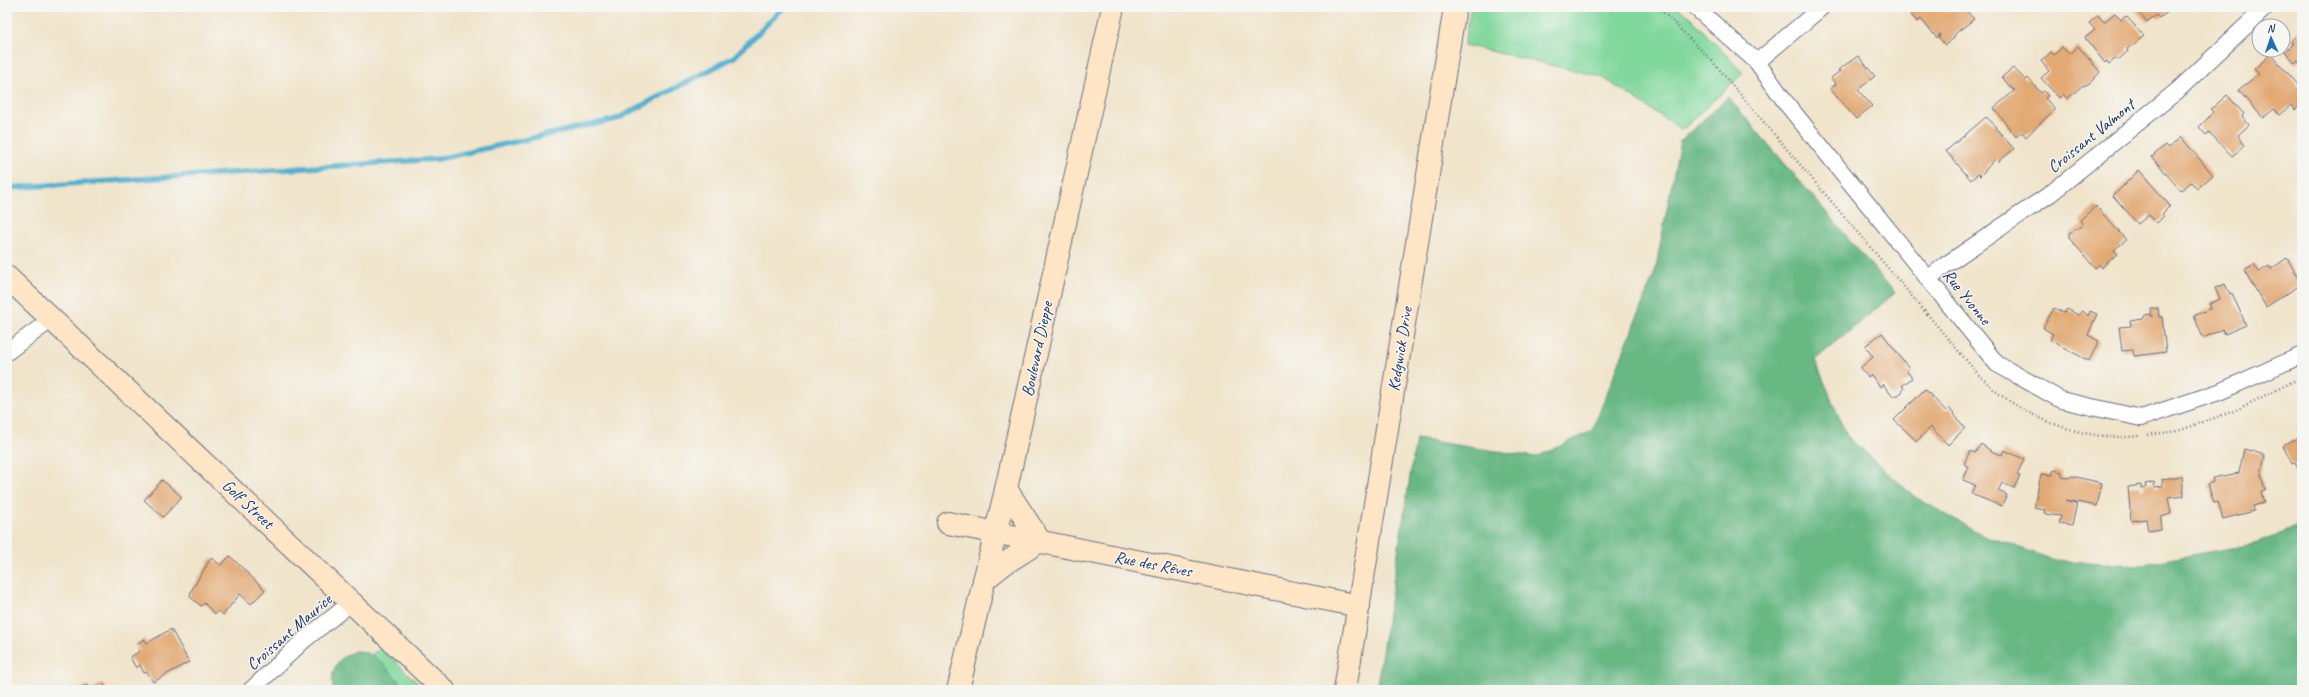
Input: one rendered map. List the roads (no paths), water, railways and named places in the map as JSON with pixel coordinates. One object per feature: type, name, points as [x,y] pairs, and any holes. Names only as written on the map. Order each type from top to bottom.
[{"type":"street","name":"Boulevard Dieppe","points":[[958,690],[1006,489],[1113,7]]},
{"type":"street","name":"Kedgwick Drive","points":[[1345,690],[1454,7]]},
{"type":"street","name":"Rue Yvonne","points":[[1695,7],[1757,62],[1786,103],[1998,364],[2061,400],[2141,418],[2219,392],[2302,355]]},
{"type":"street","points":[[1757,62],[1822,7]]},
{"type":"street","name":"Croissant Valmont","points":[[1928,279],[1944,266],[2050,194],[2177,91],[2266,7]]},
{"type":"street","name":"Golf Street","points":[[7,277],[444,690]]},
{"type":"street","points":[[7,352],[52,319]]},
{"type":"street","points":[[984,580],[1004,564],[1040,541],[1006,489]]},
{"type":"street","name":"Rue des Rêves","points":[[948,523],[1359,606]]},
{"type":"street","name":"Croissant Maurice","points":[[251,690],[304,640],[352,602]]},
{"type":"waterway","points":[[7,188],[438,159],[617,119],[734,57],[784,7]]}]
